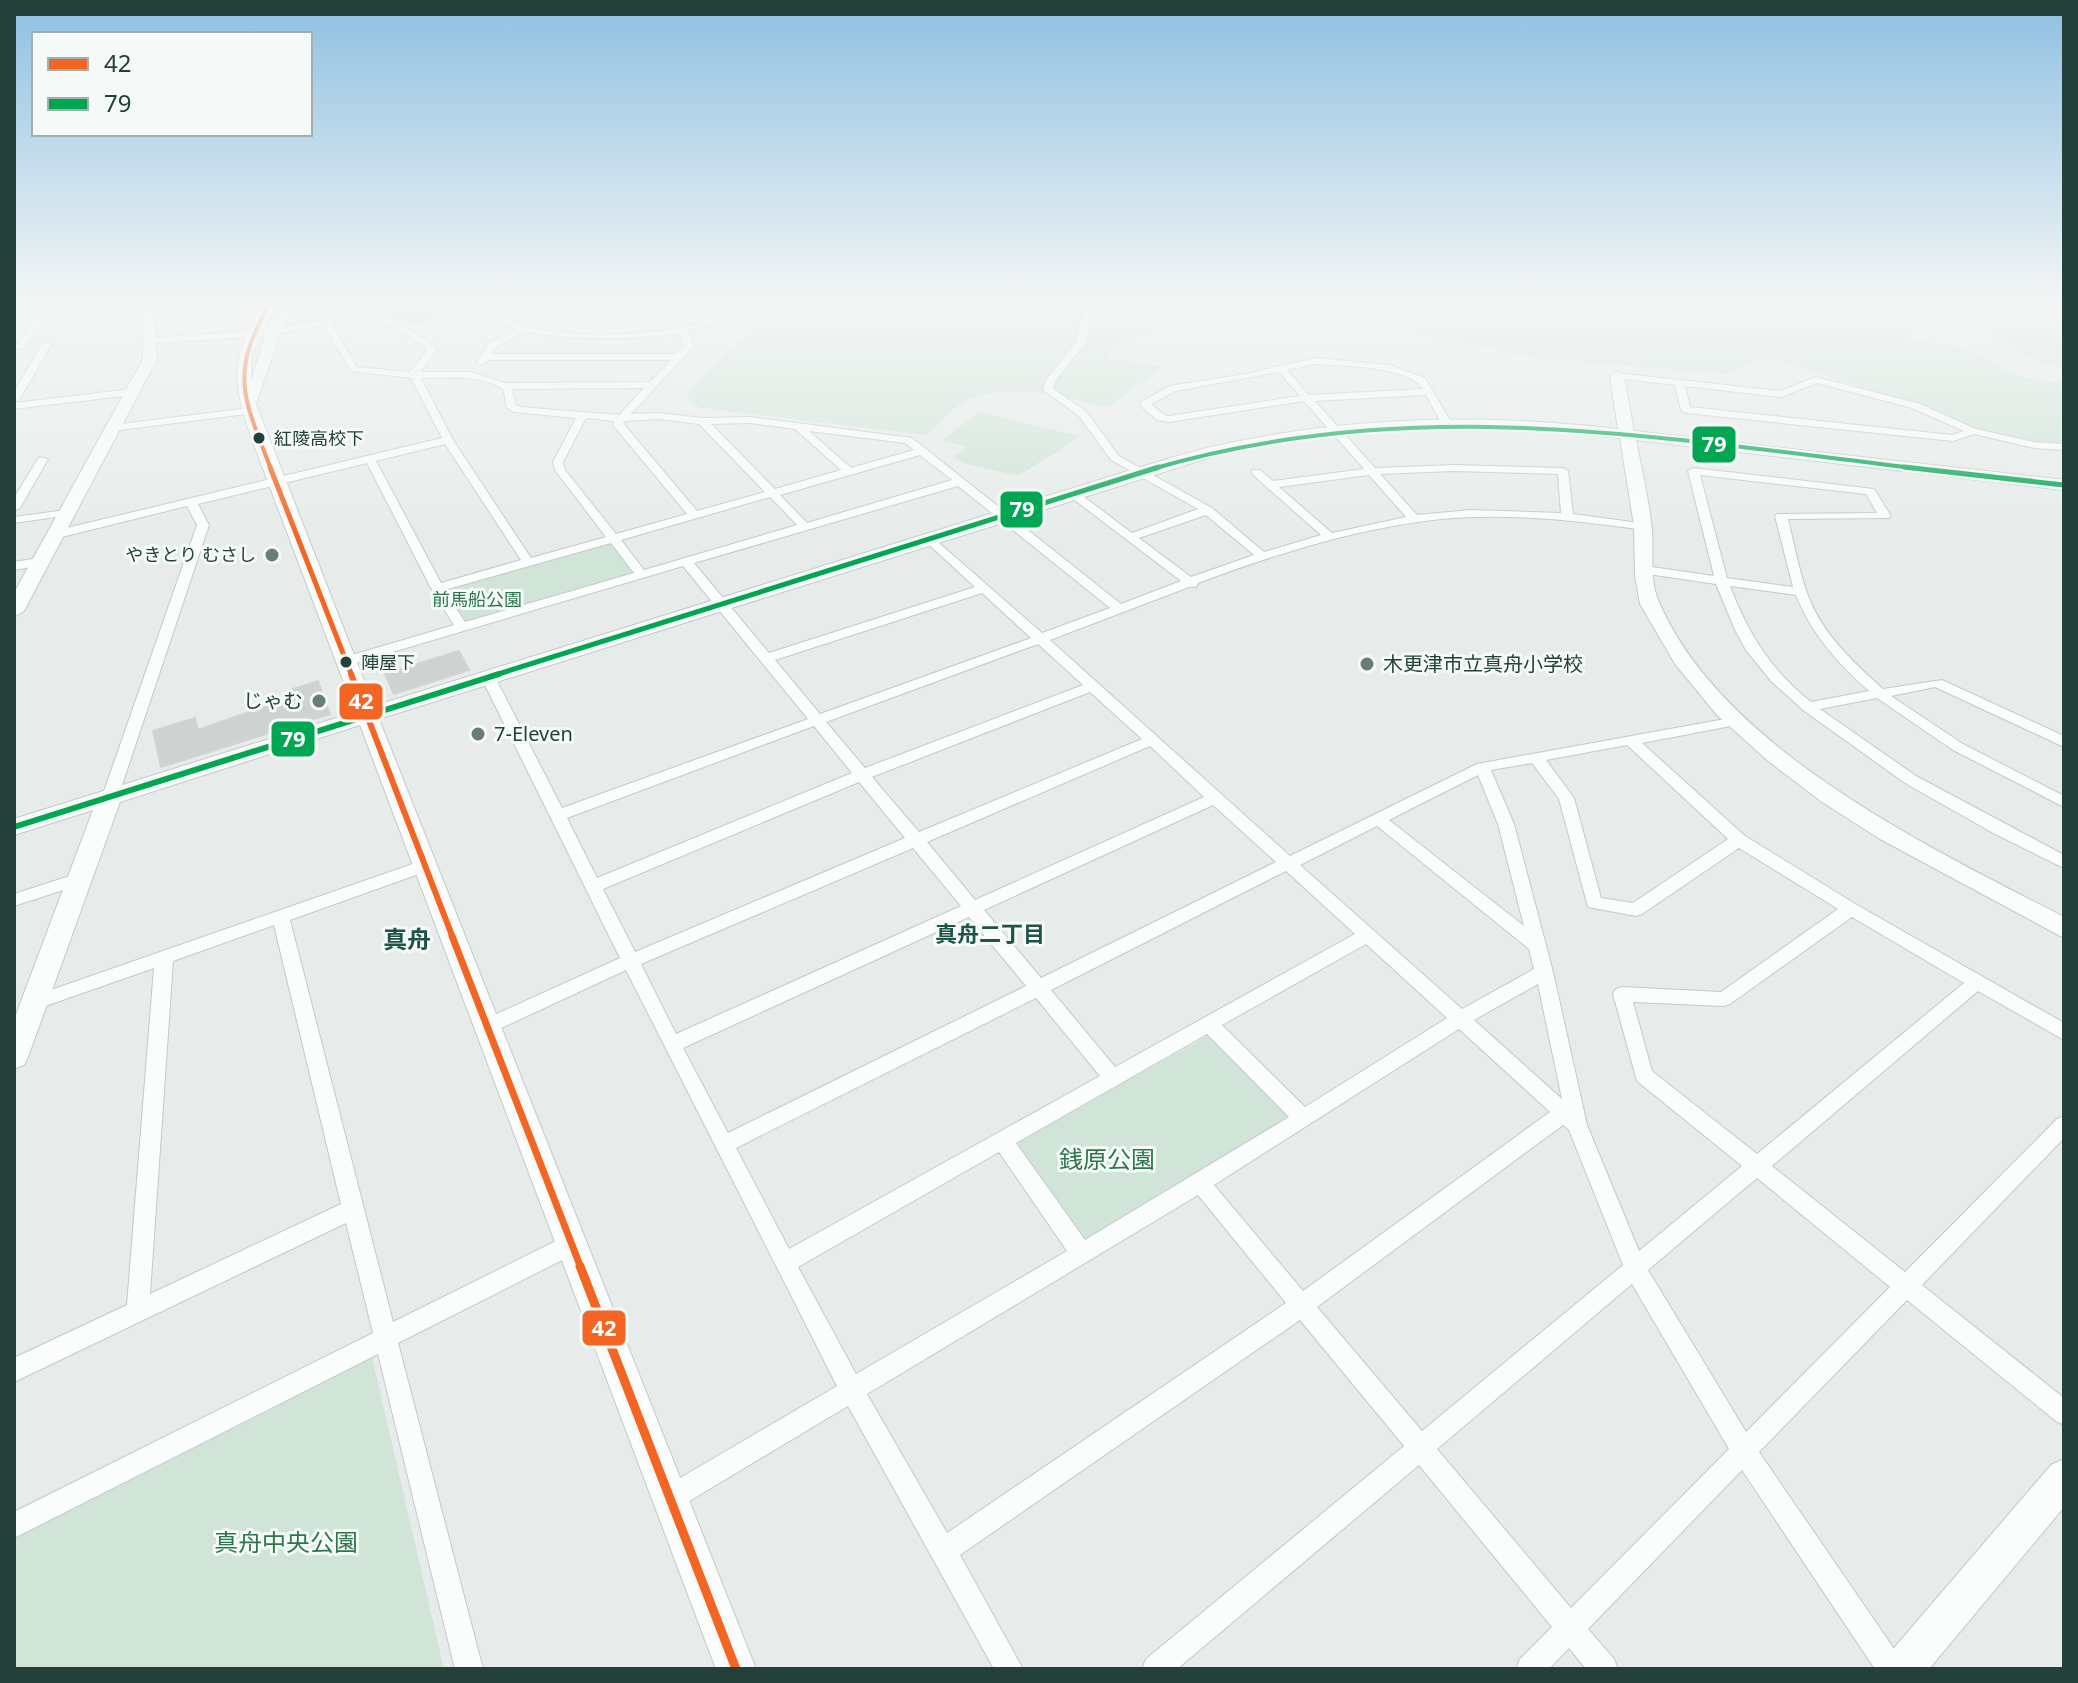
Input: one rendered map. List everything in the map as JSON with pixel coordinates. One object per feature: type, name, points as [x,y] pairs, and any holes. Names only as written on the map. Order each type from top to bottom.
[{"type":"street","points":[[14,400],[25,382]]},
{"type":"street","points":[[14,609],[137,382]]},
{"type":"street","points":[[241,382],[274,482],[347,661],[736,1669]]},
{"type":"street","points":[[250,411],[256,382]]},
{"type":"street","points":[[418,382],[448,440],[528,562]]},
{"type":"street","points":[[491,382],[504,386],[651,385]]},
{"type":"street","points":[[654,382],[617,423],[694,515]]},
{"type":"street","points":[[1050,382],[1048,390],[1082,413],[1115,458],[1208,510],[1263,557]]},
{"type":"street","points":[[1212,382],[1173,388],[1145,404],[1161,418],[1169,419],[1307,398],[1429,392]]},
{"type":"street","points":[[1292,382],[1414,519]]},
{"type":"street","points":[[1423,382],[1447,424]]},
{"type":"street","points":[[1618,382],[1643,526],[1649,601],[1710,696],[1816,786],[1884,830],[2064,928]]},
{"type":"street","points":[[1661,382],[1781,394],[1812,382]]},
{"type":"street","points":[[1822,382],[1916,406],[1973,431],[2034,445],[2064,447]]},
{"type":"street","points":[[1680,384],[1686,410],[1953,438],[1973,431]]},
{"type":"street","points":[[504,386],[509,392],[511,407],[518,410],[619,418],[659,416],[702,421],[750,420],[854,436],[908,440],[1119,609]]},
{"type":"street","points":[[14,406],[131,392]]},
{"type":"street","points":[[112,428],[250,411]]},
{"type":"street","points":[[582,416],[558,462],[575,492],[642,575]]},
{"type":"street","points":[[702,421],[805,527]]},
{"type":"street","points":[[14,827],[368,718],[1072,493],[1247,444],[1336,431],[1504,424],[1625,434],[2064,485]]},
{"type":"street","points":[[799,427],[849,472]]},
{"type":"street","points":[[54,535],[448,440]]},
{"type":"street","points":[[437,588],[922,451]]},
{"type":"street","points":[[14,508],[43,459]]},
{"type":"street","points":[[370,459],[437,588],[462,627]]},
{"type":"street","points":[[1270,485],[1371,469],[1479,467],[1563,471],[1567,515]]},
{"type":"street","points":[[2064,802],[2007,774],[1904,713],[1844,660],[1809,613],[1781,516],[1885,516],[1870,491],[1693,471],[1730,604],[1753,652],[1776,678],[1808,707],[1897,774],[2064,862]]},
{"type":"street","points":[[1256,472],[1329,536]]},
{"type":"street","points":[[347,661],[958,482]]},
{"type":"street","points":[[1072,493],[1192,584]]},
{"type":"street","points":[[14,1057],[110,797],[203,525],[191,502]]},
{"type":"street","points":[[1130,537],[1208,510]]},
{"type":"street","points":[[14,520],[66,513]]},
{"type":"street","points":[[558,815],[1119,609],[1329,536],[1414,519],[1472,514],[1567,515],[1643,526]]},
{"type":"street","points":[[930,539],[1570,1119]]},
{"type":"street","points":[[14,566],[39,562]]},
{"type":"street","points":[[686,562],[1112,1077]]},
{"type":"street","points":[[1645,570],[1802,592]]},
{"type":"street","points":[[765,659],[984,588]]},
{"type":"street","points":[[489,679],[630,961],[852,1390],[945,1550],[1009,1669]]},
{"type":"street","points":[[1808,707],[1937,683],[2064,742]]},
{"type":"street","points":[[593,886],[862,775],[1094,686]]},
{"type":"street","points":[[725,1144],[1482,767],[1736,721]]},
{"type":"street","points":[[488,1026],[630,961],[1152,740]]},
{"type":"street","points":[[1631,741],[1739,840],[1851,909],[2064,1032]]},
{"type":"street","points":[[1536,757],[1566,798],[1594,903],[1636,910],[1739,840]]},
{"type":"street","points":[[1482,767],[1506,824],[1544,972],[1570,1119],[1635,1268],[1744,1451],[1891,1669]]},
{"type":"street","points":[[673,1044],[1217,797]]},
{"type":"street","points":[[1378,819],[1536,945]]},
{"type":"street","points":[[34,1003],[424,866]]},
{"type":"street","points":[[14,900],[79,879]]},
{"type":"street","points":[[1851,909],[1724,999],[1622,994],[1644,1075],[2064,1413]]},
{"type":"street","points":[[281,918],[351,1210],[387,1337],[469,1669]]},
{"type":"street","points":[[786,1262],[1369,934]]},
{"type":"street","points":[[138,1311],[164,959]]},
{"type":"street","points":[[672,1497],[1200,1183],[1459,1020],[1544,972]]},
{"type":"street","points":[[1156,1669],[1977,982]]},
{"type":"street","points":[[1209,1024],[1303,1118]]},
{"type":"street","points":[[945,1550],[1570,1119]]},
{"type":"street","points":[[1530,1669],[2064,1125]]},
{"type":"street","points":[[1002,1140],[1081,1253]]},
{"type":"street","points":[[1200,1183],[1604,1669]]},
{"type":"street","points":[[14,1370],[351,1210]]},
{"type":"street","points":[[14,1525],[572,1244]]},
{"type":"street","points":[[1902,1669],[2064,1478]]},
{"type":"green space","points":[[697,382],[1143,382],[1108,407],[1035,392],[998,392],[980,396],[963,403],[926,435],[701,408],[690,403],[688,393]]},
{"type":"green space","points":[[1843,382],[2064,383],[2064,440],[2031,449]]},
{"type":"green space","points":[[979,412],[1078,436],[1019,476],[963,463],[953,457],[967,447],[942,440]]},
{"type":"green space","name":"前馬船公園","points":[[609,542],[636,574],[464,624],[442,588]]},
{"type":"green space","name":"銭原公園","points":[[1211,1034],[1295,1117],[1086,1243],[1015,1143]]},
{"type":"green space","name":"真舟中央公園","points":[[372,1357],[444,1669],[14,1669],[14,1539]]},
{"type":"building","points":[[459,651],[469,670],[394,694],[385,674]]},
{"type":"building","points":[[318,681],[330,714],[161,767],[153,731],[195,718],[198,730],[289,698],[287,691]]},
{"type":"transit line","name":"42","points":[[244,382],[259,437],[736,1669]]},
{"type":"transit line","name":"79","points":[[14,827],[1140,472],[1220,450],[1287,437],[1408,426],[1570,428],[2064,485]]},
{"type":"place","name":"紅陵高校下","points":[[259,438]]},
{"type":"place","name":"やきとり むさし","points":[[272,555]]},
{"type":"place","name":"陣屋下","points":[[346,662]]},
{"type":"place","name":"木更津市立真舟小学校","points":[[1367,664]]},
{"type":"place","name":"じゃむ","points":[[319,701]]},
{"type":"place","name":"7-Eleven","points":[[478,734]]},
{"type":"district","name":"真舟二丁目","points":[[990,934]]},
{"type":"district","name":"真舟","points":[[407,940]]}]
